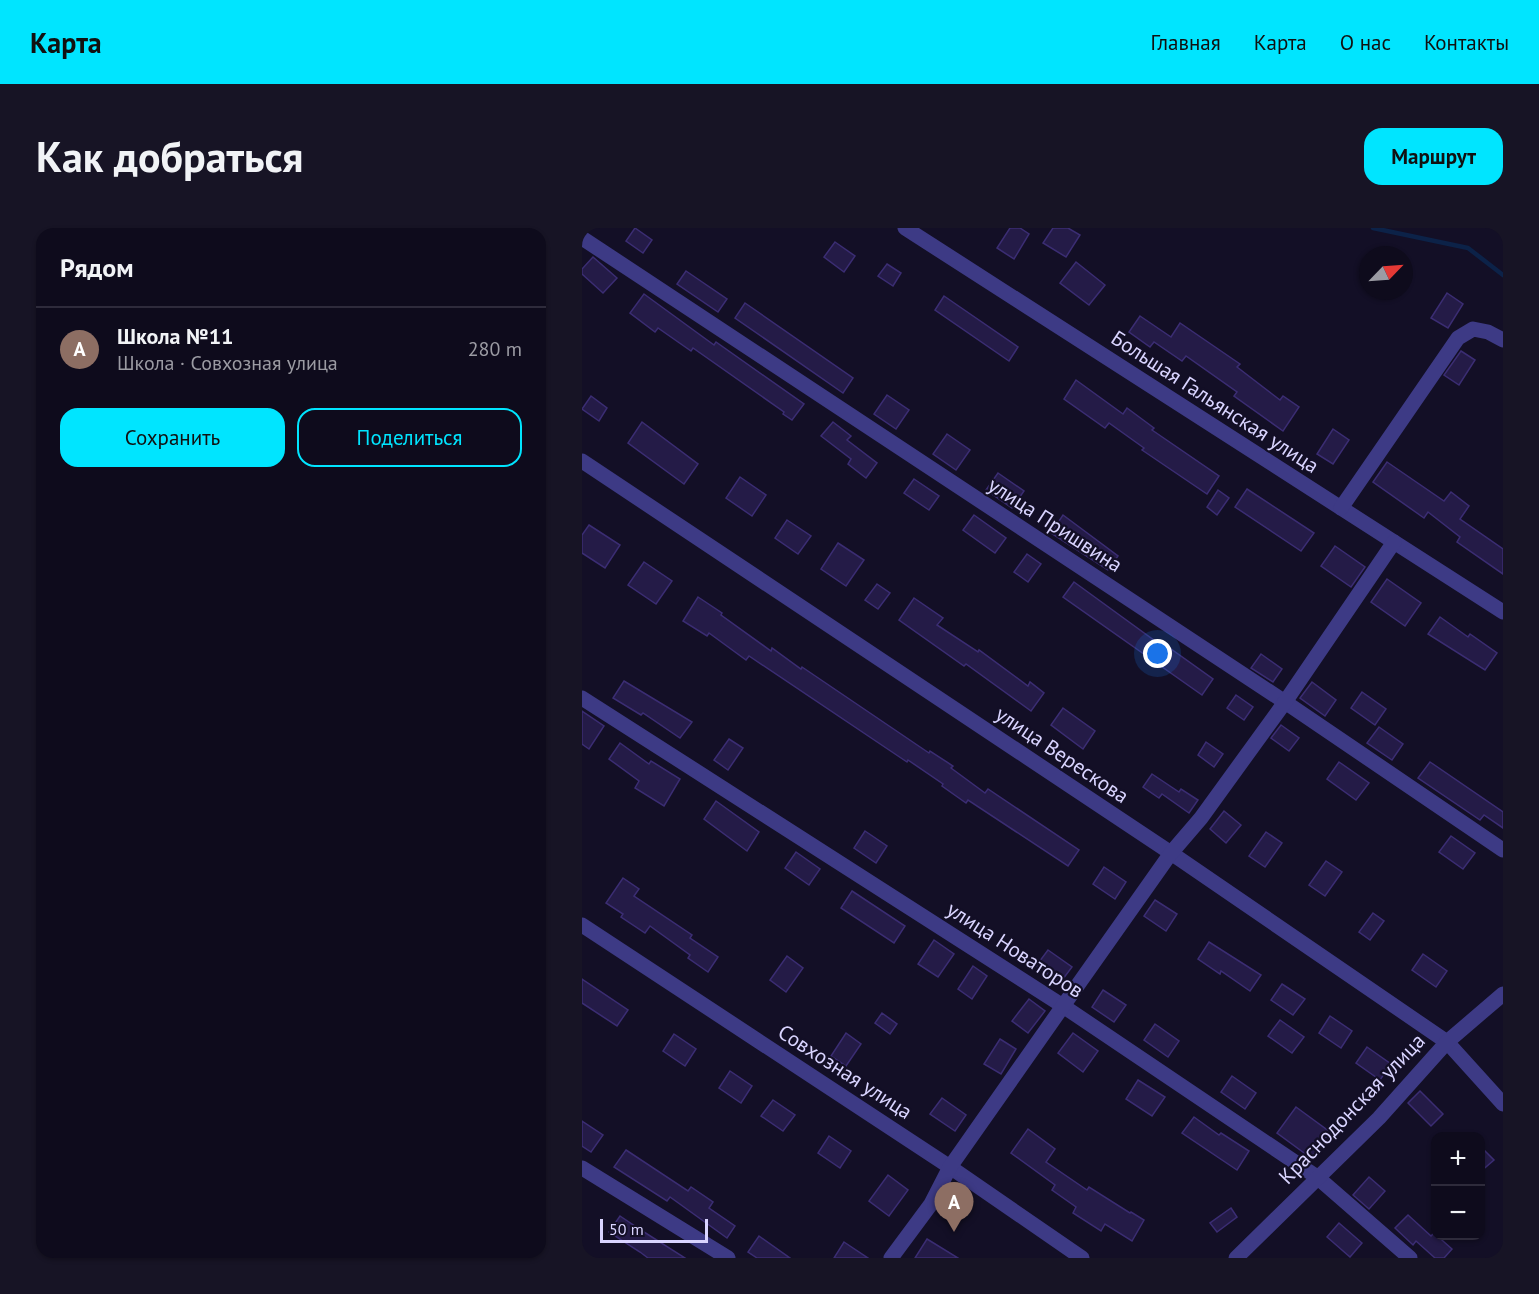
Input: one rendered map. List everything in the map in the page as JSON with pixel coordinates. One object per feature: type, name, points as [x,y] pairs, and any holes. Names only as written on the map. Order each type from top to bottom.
[{"type":"street","name":"Большая Гальянская улица","points":[[905,228],[1503,612]]},
{"type":"street","name":"улица Пришвина","points":[[582,238],[1285,702],[1503,850]]},
{"type":"street","points":[[1341,508],[1458,338],[1473,329],[1488,332],[1503,340]]},
{"type":"street","name":"улица Верескова","points":[[582,461],[1172,853],[1447,1042],[1503,1104]]},
{"type":"street","points":[[891,1258],[931,1204],[950,1167],[1063,1006],[1172,853],[1201,818],[1285,702],[1394,542]]},
{"type":"street","name":"улица Новаторов","points":[[582,698],[1063,1006],[1317,1177],[1410,1258]]},
{"type":"street","name":"Совхозная улица","points":[[582,925],[950,1167],[1083,1258]]},
{"type":"street","name":"Краснодонская улица","points":[[1236,1258],[1379,1118],[1447,1042],[1503,994]]},
{"type":"street","points":[[582,1168],[728,1258]]},
{"type":"building","points":[[635,228],[652,240],[643,253],[626,241]]},
{"type":"building","points":[[1010,228],[1020,228],[1029,234],[1014,259],[997,248]]},
{"type":"building","points":[[1053,228],[1068,228],[1080,235],[1066,257],[1043,243]]},
{"type":"building","points":[[835,242],[855,256],[844,272],[824,257]]},
{"type":"building","points":[[593,257],[617,278],[603,293],[582,274],[582,269]]},
{"type":"building","points":[[1076,262],[1105,285],[1089,305],[1060,283]]},
{"type":"building","points":[[887,264],[901,273],[893,286],[878,276]]},
{"type":"building","points":[[686,271],[727,299],[718,312],[677,284]]},
{"type":"building","points":[[1447,293],[1463,304],[1448,328],[1431,318]]},
{"type":"building","points":[[644,294],[714,345],[716,342],[804,404],[792,420],[693,348],[691,351],[658,328],[655,332],[630,313]]},
{"type":"building","points":[[944,296],[1018,347],[1009,361],[935,310]]},
{"type":"building","points":[[745,303],[853,378],[843,393],[735,318]]},
{"type":"building","points":[[1140,316],[1171,337],[1180,323],[1240,364],[1237,367],[1280,400],[1283,396],[1299,407],[1283,431],[1234,396],[1237,392],[1186,356],[1182,361],[1154,342],[1150,347],[1129,332]]},
{"type":"building","points":[[1461,351],[1475,360],[1459,385],[1444,375]]},
{"type":"building","points":[[1076,380],[1123,414],[1127,408],[1154,428],[1152,430],[1219,476],[1207,494],[1142,450],[1144,448],[1109,423],[1105,428],[1064,399]]},
{"type":"building","points":[[887,395],[909,410],[896,429],[874,414]]},
{"type":"building","points":[[591,396],[607,408],[599,421],[582,409]]},
{"type":"building","points":[[642,422],[698,464],[684,484],[628,443]]},
{"type":"building","points":[[833,422],[851,436],[847,440],[877,463],[866,478],[848,464],[851,459],[821,436]]},
{"type":"building","points":[[1333,429],[1349,440],[1333,464],[1317,454]]},
{"type":"building","points":[[947,434],[970,450],[956,470],[933,454]]},
{"type":"building","points":[[1387,462],[1444,501],[1451,492],[1469,506],[1460,519],[1503,549],[1503,574],[1457,542],[1460,537],[1428,512],[1424,518],[1373,482]]},
{"type":"building","points":[[998,473],[1024,491],[1012,508],[986,490]]},
{"type":"building","points":[[740,477],[766,495],[752,516],[726,498]]},
{"type":"building","points":[[914,479],[939,496],[929,510],[904,493]]},
{"type":"building","points":[[1247,489],[1314,533],[1301,551],[1235,507]]},
{"type":"building","points":[[1218,490],[1229,498],[1217,515],[1207,507]]},
{"type":"building","points":[[974,515],[1006,538],[995,553],[963,530]]},
{"type":"building","points":[[1063,515],[1118,556],[1108,570],[1051,533]]},
{"type":"building","points":[[787,520],[811,536],[798,554],[775,538]]},
{"type":"building","points":[[589,525],[620,545],[605,568],[582,553],[582,535]]},
{"type":"building","points":[[838,543],[864,560],[846,586],[821,569]]},
{"type":"building","points":[[1335,546],[1365,567],[1351,587],[1321,566]]},
{"type":"building","points":[[1027,554],[1041,564],[1028,582],[1014,572]]},
{"type":"building","points":[[644,562],[672,581],[656,604],[628,585]]},
{"type":"building","points":[[1387,579],[1421,603],[1405,626],[1371,602]]},
{"type":"building","points":[[1074,582],[1169,651],[1171,649],[1213,679],[1202,695],[1063,597]]},
{"type":"building","points":[[877,584],[890,593],[878,609],[865,600]]},
{"type":"building","points":[[698,597],[771,651],[772,648],[801,669],[802,667],[929,753],[930,751],[953,766],[951,768],[985,793],[988,789],[1079,850],[1068,866],[968,800],[966,803],[908,760],[907,762],[749,656],[746,660],[709,633],[707,636],[683,621]]},
{"type":"building","points":[[914,598],[943,618],[937,625],[978,652],[979,650],[1028,686],[1030,682],[1044,693],[1031,711],[966,664],[964,666],[899,620]]},
{"type":"building","points":[[1440,617],[1468,637],[1470,634],[1497,653],[1485,670],[1428,634]]},
{"type":"building","points":[[1261,654],[1282,669],[1273,682],[1251,668]]},
{"type":"building","points":[[624,681],[692,722],[680,738],[643,713],[641,715],[613,698]]},
{"type":"building","points":[[1312,682],[1336,700],[1325,716],[1300,698]]},
{"type":"building","points":[[1362,692],[1386,709],[1375,725],[1351,708]]},
{"type":"building","points":[[1236,695],[1253,707],[1244,720],[1227,708]]},
{"type":"building","points":[[1063,708],[1095,731],[1083,749],[1051,725]]},
{"type":"building","points":[[582,711],[604,726],[589,749],[582,744]]},
{"type":"building","points":[[1281,725],[1299,738],[1289,751],[1271,738]]},
{"type":"building","points":[[1379,727],[1403,744],[1392,760],[1367,743]]},
{"type":"building","points":[[729,739],[743,748],[728,770],[714,760]]},
{"type":"building","points":[[1206,742],[1223,754],[1214,767],[1198,755]]},
{"type":"building","points":[[620,743],[649,764],[651,761],[680,779],[664,806],[635,788],[639,781],[609,759]]},
{"type":"building","points":[[1339,762],[1369,783],[1356,800],[1327,779]]},
{"type":"building","points":[[1430,762],[1503,812],[1503,828],[1484,815],[1480,820],[1418,778]]},
{"type":"building","points":[[1152,774],[1179,792],[1181,789],[1198,800],[1189,813],[1162,794],[1159,798],[1143,787]]},
{"type":"building","points":[[716,801],[759,832],[747,851],[704,819]]},
{"type":"building","points":[[1224,811],[1241,825],[1226,843],[1210,829]]},
{"type":"building","points":[[865,831],[887,846],[876,863],[854,848]]},
{"type":"building","points":[[1266,832],[1282,843],[1265,867],[1249,856]]},
{"type":"building","points":[[1451,836],[1475,853],[1463,869],[1439,852]]},
{"type":"building","points":[[796,852],[820,869],[809,885],[785,868]]},
{"type":"building","points":[[1326,861],[1342,872],[1325,896],[1309,885]]},
{"type":"building","points":[[1104,867],[1126,882],[1115,899],[1093,884]]},
{"type":"building","points":[[623,878],[639,889],[634,896],[692,935],[690,938],[718,957],[708,972],[688,958],[690,955],[650,926],[645,933],[621,917],[623,914],[606,903]]},
{"type":"building","points":[[852,891],[905,926],[894,943],[841,908]]},
{"type":"building","points":[[1155,900],[1177,914],[1166,931],[1144,916]]},
{"type":"building","points":[[1373,913],[1384,921],[1370,940],[1359,932]]},
{"type":"building","points":[[934,940],[954,954],[938,977],[918,964]]},
{"type":"building","points":[[1209,942],[1261,975],[1250,991],[1221,971],[1220,974],[1198,959]]},
{"type":"building","points":[[1048,950],[1072,967],[1060,983],[1036,966]]},
{"type":"building","points":[[1423,954],[1447,971],[1436,987],[1412,970]]},
{"type":"building","points":[[787,956],[803,968],[786,992],[770,980]]},
{"type":"building","points":[[973,966],[987,976],[972,999],[958,989]]},
{"type":"building","points":[[582,979],[628,1010],[617,1026],[582,1003]]},
{"type":"building","points":[[1282,984],[1305,999],[1293,1015],[1271,1000]]},
{"type":"building","points":[[1103,990],[1126,1005],[1114,1022],[1092,1007]]},
{"type":"building","points":[[1029,999],[1045,1011],[1028,1033],[1012,1021]]},
{"type":"building","points":[[882,1013],[897,1024],[890,1034],[875,1023]]},
{"type":"building","points":[[1330,1016],[1352,1031],[1341,1048],[1319,1033]]},
{"type":"building","points":[[1280,1020],[1304,1037],[1292,1053],[1268,1036]]},
{"type":"building","points":[[1155,1024],[1179,1041],[1168,1057],[1144,1040]]},
{"type":"building","points":[[846,1033],[861,1044],[846,1066],[831,1056]]},
{"type":"building","points":[[1073,1033],[1098,1051],[1083,1072],[1058,1053]]},
{"type":"building","points":[[674,1034],[696,1049],[685,1066],[663,1051]]},
{"type":"building","points":[[1000,1039],[1016,1049],[1001,1074],[984,1064]]},
{"type":"building","points":[[1367,1047],[1391,1064],[1380,1080],[1356,1063]]},
{"type":"building","points":[[730,1071],[752,1086],[741,1103],[719,1088]]},
{"type":"building","points":[[1232,1076],[1256,1093],[1245,1109],[1221,1092]]},
{"type":"building","points":[[1138,1080],[1165,1097],[1152,1116],[1126,1099]]},
{"type":"building","points":[[1420,1091],[1443,1114],[1431,1126],[1408,1103]]},
{"type":"building","points":[[942,1098],[966,1115],[955,1131],[930,1114]]},
{"type":"building","points":[[773,1100],[795,1115],[783,1131],[761,1116]]},
{"type":"building","points":[[1296,1107],[1330,1132],[1311,1158],[1277,1133]]},
{"type":"building","points":[[1194,1117],[1219,1135],[1221,1133],[1249,1151],[1237,1170],[1182,1133]]},
{"type":"building","points":[[582,1121],[603,1135],[591,1152],[582,1146]]},
{"type":"building","points":[[1028,1129],[1055,1149],[1046,1162],[1087,1190],[1089,1187],[1144,1220],[1132,1241],[1105,1224],[1101,1231],[1073,1213],[1076,1207],[1052,1190],[1055,1185],[1011,1153]]},
{"type":"building","points":[[829,1136],[851,1151],[840,1168],[818,1153]]},
{"type":"building","points":[[626,1150],[688,1191],[691,1187],[713,1202],[709,1208],[735,1226],[727,1238],[670,1197],[667,1201],[614,1167]]},
{"type":"building","points":[[1485,1151],[1494,1160],[1485,1168]]},
{"type":"building","points":[[888,1175],[908,1190],[889,1216],[869,1201]]},
{"type":"building","points":[[1369,1177],[1385,1191],[1369,1209],[1353,1195]]},
{"type":"building","points":[[1231,1208],[1237,1217],[1217,1232],[1210,1223]]},
{"type":"building","points":[[1408,1215],[1431,1236],[1431,1240],[1442,1240],[1452,1249],[1444,1258],[1435,1258],[1416,1241],[1413,1245],[1395,1228]]},
{"type":"building","points":[[620,1216],[685,1258],[648,1258],[609,1232]]},
{"type":"building","points":[[1339,1223],[1362,1243],[1350,1257],[1327,1237]]},
{"type":"building","points":[[759,1236],[790,1258],[757,1258],[748,1252]]},
{"type":"building","points":[[927,1239],[958,1258],[915,1258]]},
{"type":"building","points":[[844,1242],[868,1258],[834,1258]]},
{"type":"waterway","points":[[1373,228],[1468,248],[1503,275]]},
{"type":"place","name":"Школа №11","points":[[954,1232]]}]
